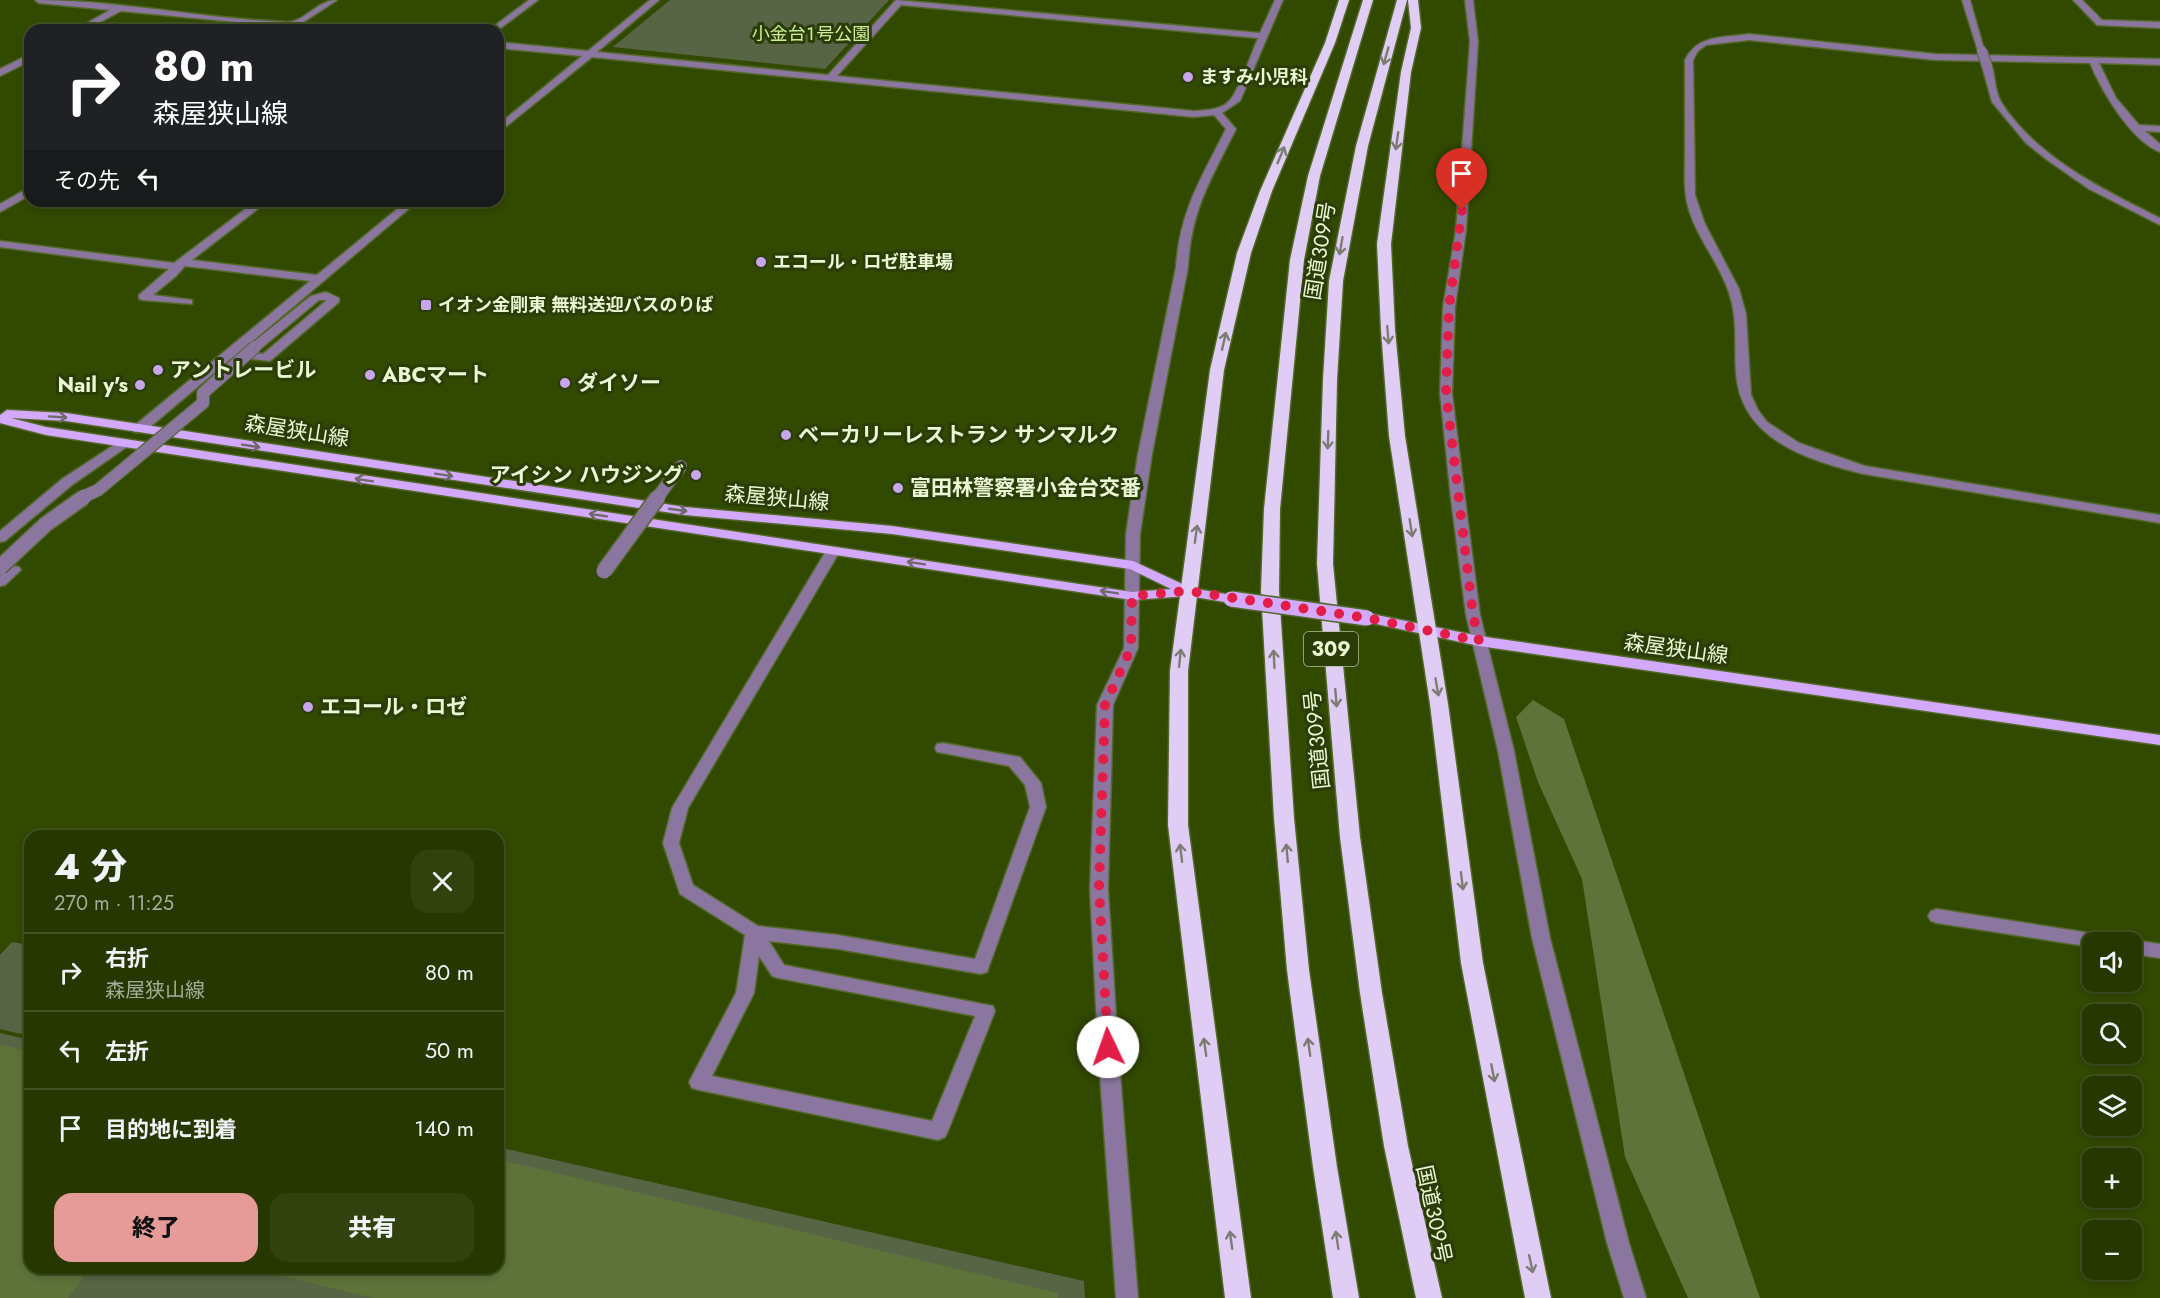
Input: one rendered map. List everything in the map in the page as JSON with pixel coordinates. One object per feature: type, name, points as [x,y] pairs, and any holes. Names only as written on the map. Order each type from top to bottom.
[{"type":"highway","points":[[1238,1298],[1178,825],[1179,672],[1217,370],[1244,253],[1266,191],[1330,43],[1344,0]]},
{"type":"highway","name":"国道309号","points":[[1346,1298],[1325,1167],[1298,970],[1284,818],[1270,579],[1272,509],[1297,260],[1314,176],[1368,0]]},
{"type":"highway","name":"国道309号","points":[[1402,0],[1362,146],[1336,281],[1330,380],[1325,564],[1350,837],[1371,993],[1396,1146],[1429,1298]]},
{"type":"highway","points":[[1413,0],[1416,28],[1406,72],[1384,243],[1384,281],[1397,436],[1439,704],[1472,963],[1538,1298]]},
{"type":"main road","name":"森屋狭山線","points":[[0,414],[66,417],[685,511],[892,530],[1133,565],[1188,591]]},
{"type":"main road","name":"森屋狭山線","points":[[0,419],[46,431],[1132,596],[1188,591],[1367,618],[1479,641],[2160,740]]},
{"type":"street","points":[[39,0],[262,24]]},
{"type":"street","points":[[90,24],[134,0]]},
{"type":"street","points":[[294,24],[333,0]]},
{"type":"street","points":[[501,24],[534,0]]},
{"type":"street","points":[[504,125],[655,0]]},
{"type":"street","points":[[504,46],[1194,114],[1217,113],[1228,108],[1235,101],[1279,0]]},
{"type":"street","points":[[1469,0],[1474,42],[1461,230],[1449,307],[1446,393],[1473,615],[1506,751],[1541,938],[1618,1243],[1635,1298]]},
{"type":"street","points":[[1966,0],[1996,100],[2019,128],[2058,163],[2114,200],[2160,222]]},
{"type":"street","points":[[2077,0],[2100,23],[2160,25]]},
{"type":"street","points":[[830,78],[900,1],[1265,36]]},
{"type":"street","points":[[2160,62],[1935,57],[1749,37],[1704,43],[1694,50],[1689,60],[1690,195],[1697,223],[1730,280],[1738,304],[1745,395],[1753,412],[1771,431],[1792,445],[1864,470],[2160,519]]},
{"type":"street","points":[[0,73],[24,60]]},
{"type":"street","points":[[2093,60],[2103,87],[2136,128],[2160,149]]},
{"type":"street","points":[[1127,1298],[1108,1047],[1099,888],[1105,705],[1131,648],[1133,534],[1148,437],[1182,267],[1184,236],[1194,202],[1231,129],[1217,113]]},
{"type":"street","points":[[2136,128],[2160,129]]},
{"type":"street","points":[[0,209],[24,194]]},
{"type":"street","points":[[188,302],[143,297],[172,274],[179,264],[255,207]]},
{"type":"street","points":[[139,429],[406,207]]},
{"type":"street","points":[[0,244],[319,279]]},
{"type":"street","points":[[0,568],[11,555],[82,496],[98,490],[203,403],[203,393],[246,355],[250,351],[315,298],[326,296],[335,300],[266,358],[256,356],[246,355],[230,353]]},
{"type":"street","points":[[0,538],[67,482],[123,443]]},
{"type":"street","points":[[604,571],[681,466]]},
{"type":"street","points":[[754,932],[745,993],[699,1082],[938,1131],[986,1011],[778,970],[754,932],[686,889],[671,843],[680,808],[833,551]]},
{"type":"street","points":[[0,568],[14,570],[0,582]]},
{"type":"street","points":[[754,932],[838,942],[981,967],[1038,807],[1033,783],[1014,761],[943,748]]},
{"type":"street","points":[[1936,915],[2082,939]]},
{"type":"street","points":[[2142,948],[2160,951]]},
{"type":"green space","name":"小金台１号公園","points":[[670,0],[889,0],[825,69],[613,47]]},
{"type":"green space","points":[[1533,700],[1564,719],[1760,1298],[1688,1298],[1625,1157],[1582,879],[1538,782],[1516,717]]},
{"type":"green space","points":[[12,942],[24,944],[24,1035],[0,1029],[0,955]]},
{"type":"green space","points":[[0,1033],[24,1039],[24,1274],[504,1274],[504,1148],[1084,1281],[1085,1298],[0,1298]]},
{"type":"green space","points":[[0,1044],[24,1050],[24,1274],[86,1274],[68,1298],[0,1298]]},
{"type":"green space","points":[[504,1160],[1058,1293],[1058,1298],[374,1298],[272,1274],[504,1274]]},
{"type":"place","name":"ますみ小児科","points":[[1188,77]]},
{"type":"place","name":"エコール・ロゼ駐車場","points":[[761,262]]},
{"type":"place","name":"イオン金剛東 無料送迎バスのりば","points":[[426,305]]},
{"type":"place","name":"アントレービル","points":[[158,370]]},
{"type":"place","name":"ABCマート","points":[[370,375]]},
{"type":"place","name":"ダイソー","points":[[565,383]]},
{"type":"place","name":"Nail y's","points":[[140,385]]},
{"type":"place","name":"ベーカリーレストラン サンマルク","points":[[786,435]]},
{"type":"place","name":"アイシン ハウジング","points":[[696,475]]},
{"type":"place","name":"富田林警察署小金台交番","points":[[898,488]]},
{"type":"place","name":"エコール・ロゼ","points":[[308,707]]},
{"type":"route","points":[[1108,1047],[1099,888],[1105,705],[1131,648],[1132,596],[1188,591],[1367,618],[1479,641],[1473,615],[1446,393],[1449,307],[1462,210]]}]
